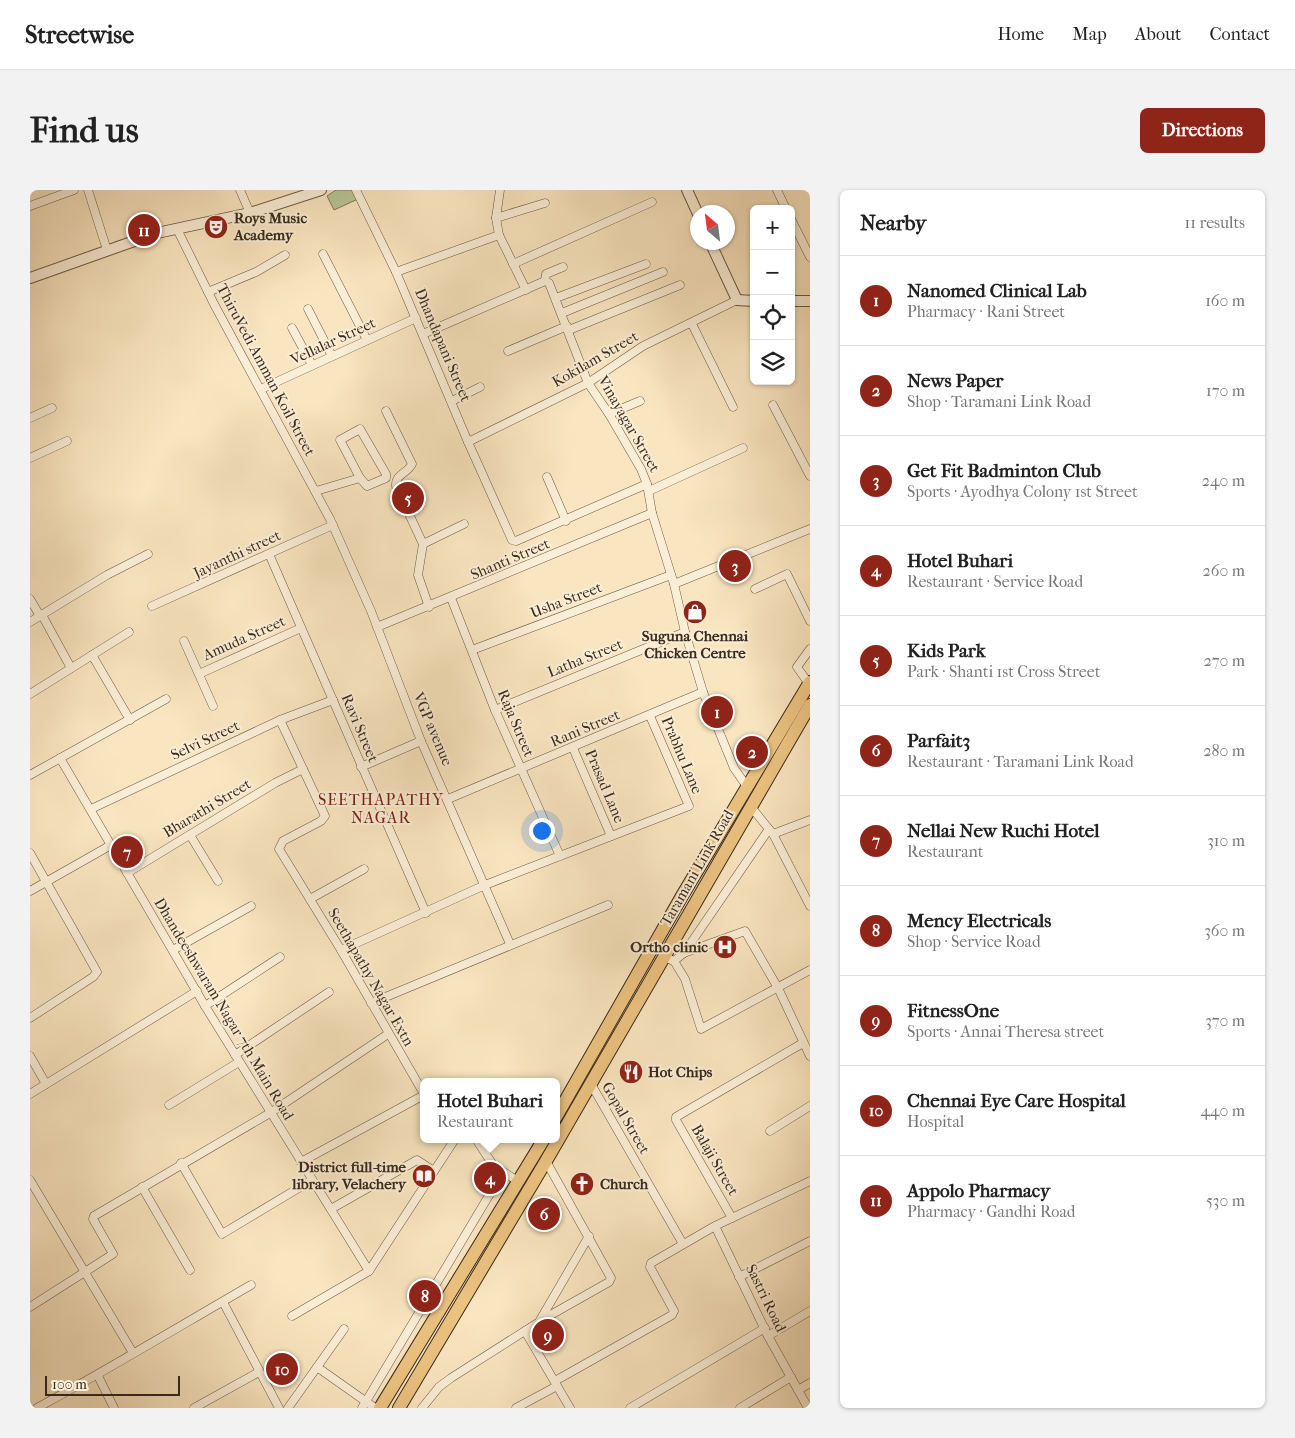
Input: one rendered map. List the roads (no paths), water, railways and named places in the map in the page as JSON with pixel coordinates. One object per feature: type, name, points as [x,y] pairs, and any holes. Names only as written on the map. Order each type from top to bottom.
[{"type":"main road","name":"Taramani Link Road","points":[[560,1110],[810,683]]},
{"type":"main road","name":"Taramani Link Road","points":[[560,1136],[590,1084],[669,959],[678,935],[810,705]]},
{"type":"main road","points":[[665,928],[678,935]]},
{"type":"main road","points":[[380,1408],[542,1143]]},
{"type":"main road","name":"Taramani Link Road","points":[[405,1406],[556,1143]]},
{"type":"main road","points":[[390,1392],[405,1406]]},
{"type":"street","points":[[30,206],[74,190]]},
{"type":"street","points":[[88,190],[108,250]]},
{"type":"street","points":[[240,190],[250,213]]},
{"type":"street","points":[[30,278],[108,250],[176,229],[250,213],[321,190]]},
{"type":"street","name":"Dhandapani Street","points":[[356,190],[396,272],[468,442],[512,539],[516,541],[566,521]]},
{"type":"street","points":[[500,190],[496,218],[499,235],[526,290]]},
{"type":"street","points":[[687,190],[694,205]]},
{"type":"street","points":[[777,190],[784,205]]},
{"type":"street","points":[[513,264],[652,202]]},
{"type":"street","points":[[496,218],[545,203]]},
{"type":"street","points":[[795,227],[810,257]]},
{"type":"street","name":"ThiruVedi Amman Koil Street","points":[[176,229],[333,525]]},
{"type":"street","points":[[396,272],[499,235]]},
{"type":"street","points":[[714,250],[737,300],[750,300]]},
{"type":"street","points":[[323,254],[367,340]]},
{"type":"street","points":[[208,292],[256,272],[285,255]]},
{"type":"street","points":[[556,298],[646,264]]},
{"type":"street","points":[[423,334],[545,281],[546,274],[563,266]]},
{"type":"street","points":[[562,312],[662,272]]},
{"type":"street","name":"Vinayagar Street","points":[[545,281],[549,283],[562,312],[588,382],[642,469],[648,487],[652,513],[674,584],[685,632],[703,692],[734,768],[748,788]]},
{"type":"street","points":[[508,351],[680,285]]},
{"type":"street","name":"Kokilam Street","points":[[468,442],[588,382],[643,346],[692,324],[737,300]]},
{"type":"street","points":[[795,301],[810,301]]},
{"type":"street","points":[[308,309],[332,356]]},
{"type":"street","name":"Vellalar Street","points":[[261,389],[416,318]]},
{"type":"street","points":[[692,324],[733,408]]},
{"type":"street","points":[[292,328],[312,365]]},
{"type":"street","points":[[452,401],[480,387]]},
{"type":"street","points":[[609,414],[640,401]]},
{"type":"street","points":[[773,405],[810,476]]},
{"type":"street","points":[[30,418],[52,408]]},
{"type":"street","points":[[386,411],[412,464],[396,481],[396,486],[422,544],[418,575],[429,607]]},
{"type":"street","points":[[360,429],[387,476],[367,486],[360,478],[340,440],[360,429]]},
{"type":"street","points":[[30,458],[67,440]]},
{"type":"street","points":[[547,477],[566,521],[743,448]]},
{"type":"street","points":[[316,491],[360,478]]},
{"type":"street","name":"Shanti Street","points":[[377,627],[451,598],[652,513]]},
{"type":"street","points":[[422,544],[464,524]]},
{"type":"street","name":"Jayanthi street","points":[[152,606],[333,525]]},
{"type":"street","name":"VGP avenue","points":[[333,525],[377,627],[422,741],[510,944]]},
{"type":"street","points":[[674,584],[810,529]]},
{"type":"street","points":[[30,622],[107,574],[148,554]]},
{"type":"street","name":"Ravi Street","points":[[268,554],[426,913]]},
{"type":"street","points":[[755,589],[787,574],[810,621]]},
{"type":"street","name":"Usha Street","points":[[472,650],[671,575]]},
{"type":"street","name":"Raja Street","points":[[451,598],[495,710],[560,856]]},
{"type":"street","points":[[30,599],[72,668]]},
{"type":"street","name":"Amuda Street","points":[[199,674],[302,628]]},
{"type":"street","points":[[30,694],[129,632]]},
{"type":"street","name":"Latha Street","points":[[495,710],[685,632]]},
{"type":"street","points":[[184,641],[213,706]]},
{"type":"street","points":[[810,649],[797,667],[810,683]]},
{"type":"street","points":[[92,655],[130,720]]},
{"type":"street","name":"Rani Street","points":[[448,799],[650,716],[703,692]]},
{"type":"street","points":[[30,775],[166,700]]},
{"type":"street","name":"Selvi Street","points":[[91,809],[280,720],[333,700]]},
{"type":"street","name":"Prabhu Lane","points":[[611,836],[689,806],[650,716]]},
{"type":"street","points":[[280,720],[303,769]]},
{"type":"street","points":[[361,767],[422,741]]},
{"type":"street","name":"Prasad Lane","points":[[573,748],[611,836]]},
{"type":"street","name":"Dhandeeshwaram Nagar 7th Main Road","points":[[60,758],[205,1006],[369,1271]]},
{"type":"street","name":"Bharathi Street","points":[[127,873],[275,783],[303,769]]},
{"type":"street","name":"Seethapathy Nagar Extn","points":[[303,769],[325,816],[321,821],[280,844],[279,849],[420,1088]]},
{"type":"street","points":[[751,807],[771,831],[810,906]]},
{"type":"street","points":[[684,953],[771,831],[810,820]]},
{"type":"street","points":[[190,835],[218,881]]},
{"type":"street","points":[[340,950],[485,885],[611,836]]},
{"type":"street","points":[[30,891],[110,845]]},
{"type":"street","points":[[30,853],[97,970],[97,974],[30,1018]]},
{"type":"street","points":[[310,900],[364,869]]},
{"type":"street","points":[[370,1003],[608,905]]},
{"type":"street","points":[[173,950],[251,906]]},
{"type":"street","points":[[810,970],[778,988],[701,1029],[685,979],[669,959],[746,931],[778,988],[810,1056]]},
{"type":"street","points":[[205,1006],[280,957]]},
{"type":"street","points":[[30,1094],[196,991]]},
{"type":"street","points":[[235,1055],[329,992]]},
{"type":"street","points":[[30,1307],[113,1254],[93,1219],[94,1216],[181,1163],[270,1113],[388,1034]]},
{"type":"street","name":"Balaji Street","points":[[732,1218],[676,1117],[803,1043]]},
{"type":"street","points":[[30,1056],[46,1084]]},
{"type":"street","points":[[169,1105],[239,1062]]},
{"type":"street","name":"Gopal Street","points":[[590,1084],[683,1244]]},
{"type":"street","points":[[301,1162],[420,1097]]},
{"type":"street","points":[[770,1131],[810,1106]]},
{"type":"street","points":[[292,1316],[369,1271],[452,1143]]},
{"type":"street","points":[[479,1143],[493,1165],[519,1182]]},
{"type":"street","points":[[331,1209],[417,1160],[434,1170]]},
{"type":"street","points":[[422,1408],[439,1387],[451,1378],[611,1279],[546,1161]]},
{"type":"street","points":[[181,1163],[222,1234],[312,1180]]},
{"type":"street","points":[[364,1404],[503,1172]]},
{"type":"street","points":[[30,1180],[33,1192],[86,1272],[133,1352]]},
{"type":"street","points":[[516,1408],[672,1316],[673,1308],[650,1265],[716,1226],[810,1181]]},
{"type":"street","points":[[142,1187],[190,1270]]},
{"type":"street","name":"Sastri Road","points":[[716,1226],[766,1332],[808,1408]]},
{"type":"street","points":[[539,1322],[589,1236]]},
{"type":"street","points":[[739,1277],[810,1241]]},
{"type":"street","points":[[37,1408],[98,1376],[133,1352],[251,1285]]},
{"type":"street","points":[[222,1302],[279,1408]]},
{"type":"street","points":[[630,1408],[766,1332],[810,1312]]},
{"type":"street","points":[[288,1408],[344,1328]]},
{"type":"street","points":[[526,1331],[570,1408]]},
{"type":"street","points":[[317,1367],[364,1404],[375,1408]]},
{"type":"street","points":[[194,1408],[260,1372]]},
{"type":"street","points":[[98,1376],[114,1408]]},
{"type":"street","points":[[740,1408],[791,1377]]},
{"type":"street","points":[[798,1390],[810,1383]]},
{"type":"place","name":"Roys Music Academy","points":[[216,227]]},
{"type":"place","name":"Appolo Pharmacy","points":[[144,230]]},
{"type":"place","name":"Kids Park","points":[[408,498]]},
{"type":"place","name":"Get Fit Badminton Club","points":[[735,566]]},
{"type":"place","name":"Suguna Chennai Chicken Centre","points":[[695,612]]},
{"type":"place","name":"Nanomed Clinical Lab","points":[[717,712]]},
{"type":"place","name":"News Paper","points":[[752,752]]},
{"type":"place","name":"Nellai New Ruchi Hotel","points":[[127,852]]},
{"type":"place","name":"Ortho clinic","points":[[725,947]]},
{"type":"place","name":"Hot Chips","points":[[631,1072]]},
{"type":"place","name":"District full-time library, Velachery","points":[[424,1176]]},
{"type":"place","name":"Hotel Buhari","points":[[490,1178]]},
{"type":"place","name":"Church","points":[[582,1184]]},
{"type":"place","name":"Parfait3","points":[[544,1214]]},
{"type":"place","name":"Mency Electricals","points":[[425,1296]]},
{"type":"place","name":"FitnessOne","points":[[548,1335]]},
{"type":"place","name":"Chennai Eye Care Hospital","points":[[282,1369]]},
{"type":"district","name":"SEETHAPATHY NAGAR","points":[[381,808]]}]
